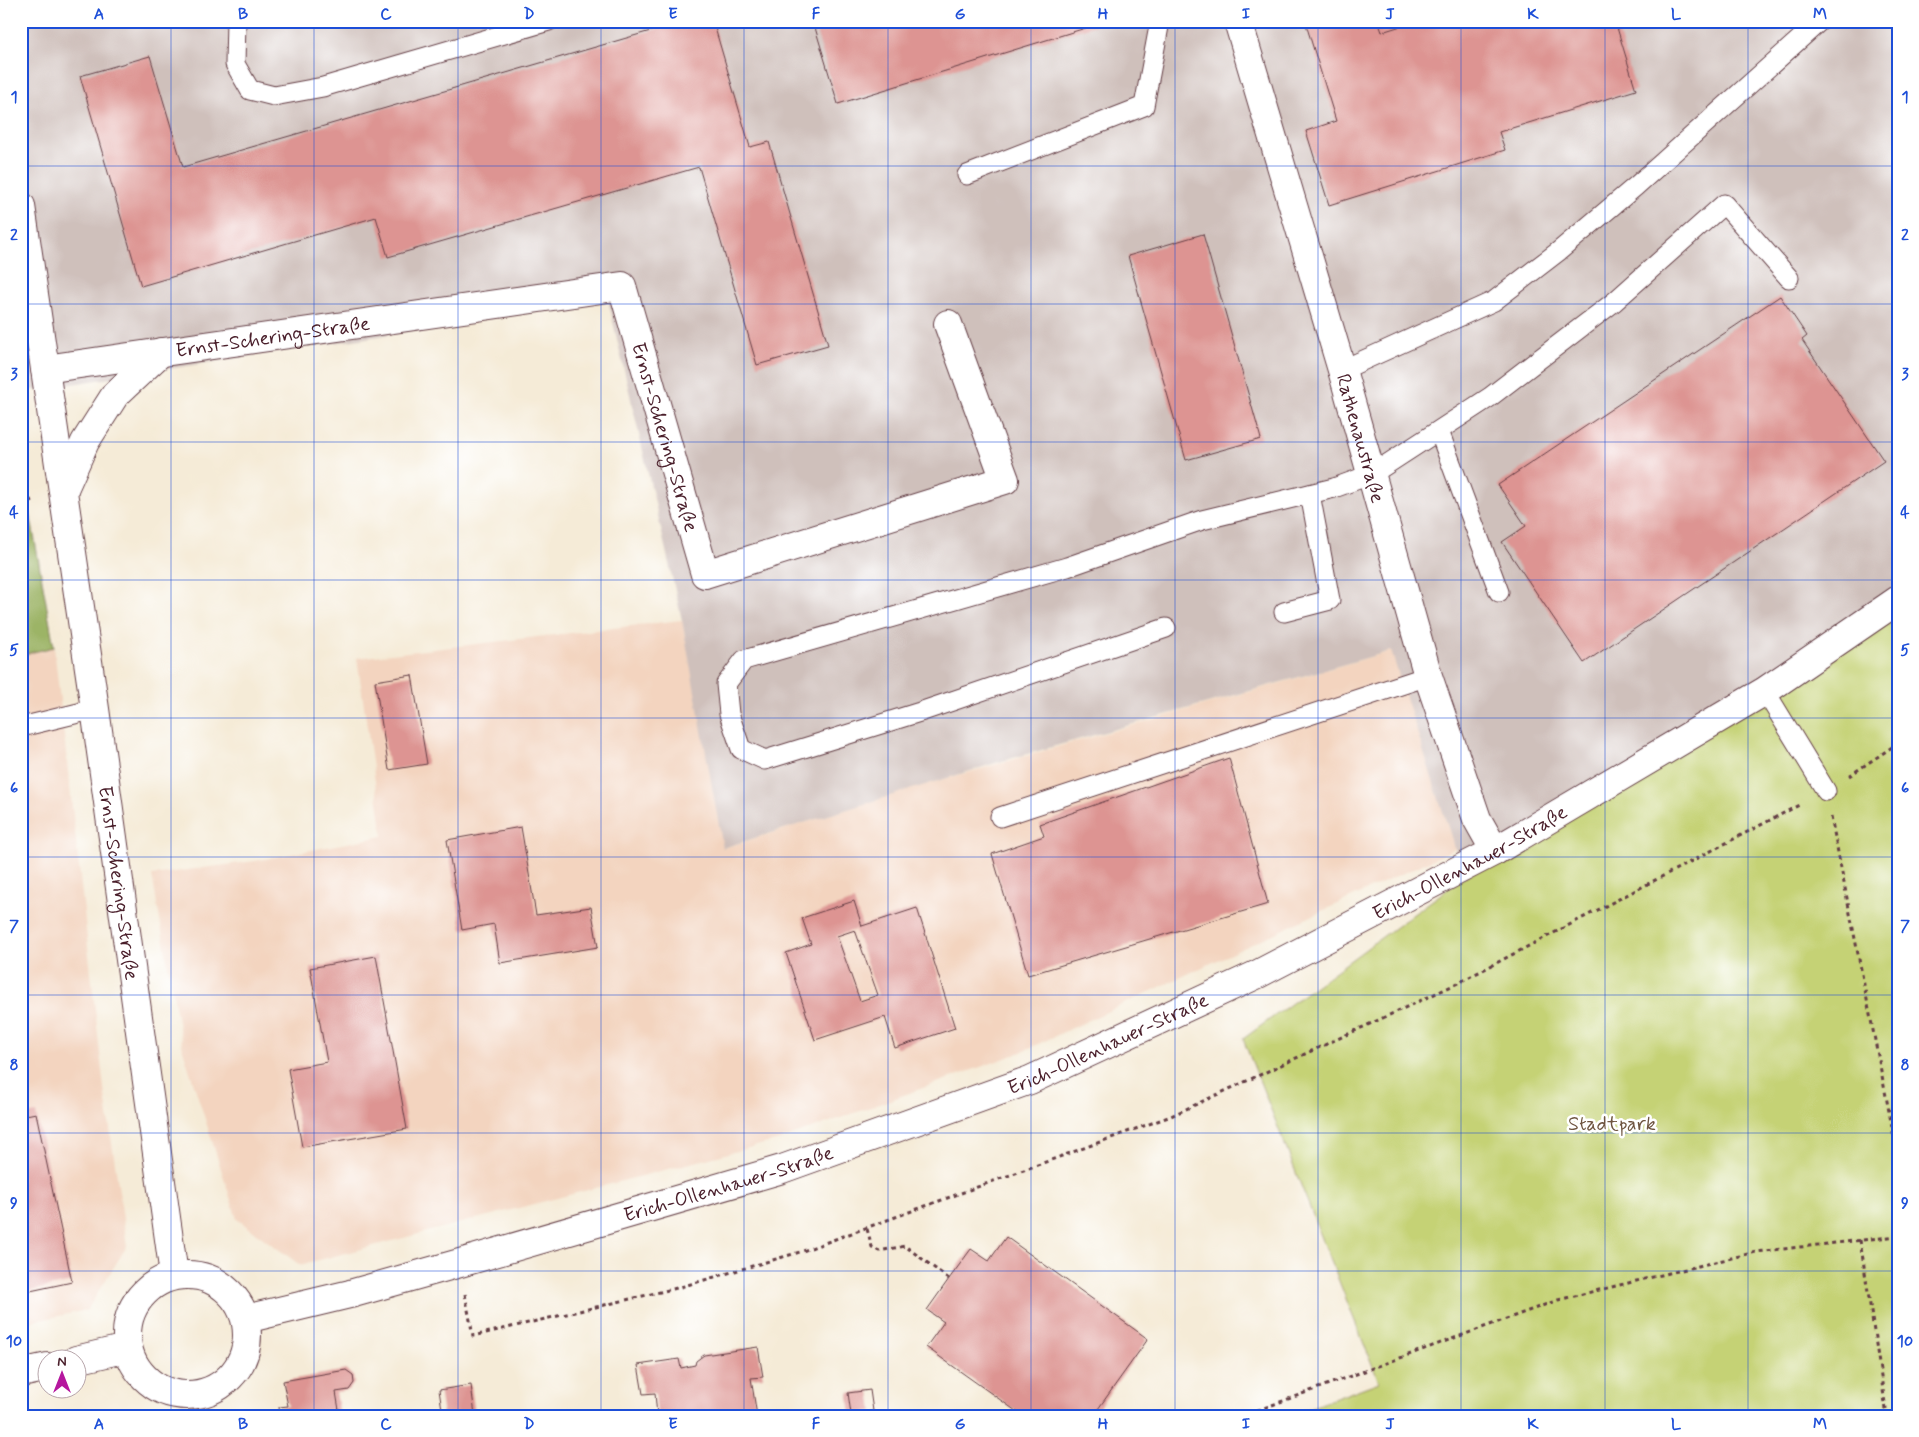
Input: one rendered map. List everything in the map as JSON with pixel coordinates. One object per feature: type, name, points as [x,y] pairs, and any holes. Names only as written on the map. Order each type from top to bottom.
[{"type":"street","name":"Rathenaustraße","points":[[1238,21],[1342,370],[1428,676],[1477,819],[1495,851]]},
{"type":"street","name":"Ernst-Schering-Straße","points":[[21,206],[64,489],[174,1275]]},
{"type":"street","name":"Ernst-Schering-Straße","points":[[46,369],[622,286],[705,574],[1005,480],[948,324]]},
{"type":"street","name":"Ernst-Schering-Straße","points":[[64,489],[85,442],[115,395],[161,352]]},
{"type":"street","name":"Erich-Ollenhauer-Straße","points":[[246,1319],[350,1294],[782,1169],[1030,1080],[1258,974],[1495,851],[1766,691],[1898,600]]},
{"type":"street","points":[[174,1275],[198,1275],[219,1283],[236,1298],[246,1319],[248,1343],[240,1365],[206,1404],[179,1406],[145,1379],[133,1365],[127,1348],[127,1324],[136,1301],[152,1285],[174,1275]]},
{"type":"street","points":[[88,1357],[127,1348]]},
{"type":"street","points":[[21,1373],[38,1369]]},
{"type":"lane","points":[[236,21],[235,64],[250,90],[274,96],[323,87],[549,21]]},
{"type":"lane","points":[[967,175],[1144,106],[1160,21]]},
{"type":"lane","points":[[1342,370],[1494,301],[1559,252],[1636,186],[1820,21]]},
{"type":"lane","points":[[1166,628],[920,712],[765,760],[741,749],[728,714],[726,684],[744,660],[1067,567],[1202,520],[1334,488],[1372,474],[1490,397],[1614,302],[1724,204],[1789,278]]},
{"type":"lane","points":[[1438,431],[1499,592]]},
{"type":"lane","points":[[1284,612],[1330,600],[1310,494]]},
{"type":"lane","points":[[1000,817],[1428,676]]},
{"type":"lane","points":[[1766,691],[1826,791]]},
{"type":"lane","points":[[21,727],[95,709]]},
{"type":"path","points":[[460,1263],[473,1336],[677,1288],[800,1252],[866,1229],[1171,1116],[1454,985],[1826,791],[1898,742]]},
{"type":"path","points":[[1826,791],[1898,1157]]},
{"type":"path","points":[[866,1229],[872,1247],[879,1251],[905,1246],[949,1279]]},
{"type":"path","points":[[1242,1416],[1558,1300],[1756,1252],[1898,1236]]},
{"type":"path","points":[[1860,1240],[1887,1416]]},
{"type":"shaded area","points":[[21,21],[1898,21],[1898,607],[1464,877],[1391,651],[999,762],[723,848],[682,620],[608,300],[21,392]]},
{"type":"shaded area","points":[[21,429],[30,513],[21,516]]},
{"type":"shaded area","points":[[682,620],[724,848],[924,785],[1392,651],[1455,849],[1019,1053],[783,1139],[300,1265],[237,1219],[183,1050],[152,875],[255,861],[383,836],[357,658]]},
{"type":"shaded area","points":[[54,647],[104,1088],[127,1246],[87,1310],[21,1324],[21,655]]},
{"type":"green space","points":[[30,513],[54,647],[21,655],[21,516]]},
{"type":"green space","name":"Stadtpark","points":[[1898,607],[1898,1416],[1288,1416],[1379,1382],[1243,1039],[1464,877]]},
{"type":"building","points":[[685,21],[713,21],[750,147],[769,142],[828,345],[757,365],[699,167],[388,257],[376,217],[141,286],[80,76],[150,56],[183,167]]},
{"type":"building","points":[[813,21],[1105,21],[1105,22],[838,104]]},
{"type":"building","points":[[1305,21],[1378,21],[1382,32],[1417,21],[1615,21],[1636,90],[1499,132],[1505,150],[1329,205],[1306,131],[1336,121]]},
{"type":"building","points":[[1203,234],[1261,439],[1186,460],[1128,256]]},
{"type":"building","points":[[1780,296],[1807,336],[1802,340],[1884,461],[1584,663],[1502,542],[1526,526],[1498,485]]},
{"type":"building","points":[[412,675],[427,764],[389,770],[375,681]]},
{"type":"building","points":[[1229,758],[1268,904],[1028,975],[992,854],[1044,836],[1040,824]]},
{"type":"building","points":[[521,827],[536,915],[591,907],[598,947],[500,963],[494,924],[462,930],[447,840]]},
{"type":"building","points":[[854,901],[862,926],[917,908],[955,1028],[895,1048],[885,1017],[815,1040],[786,953],[811,944],[802,918]],"holes":[[[855,930],[878,995],[860,1001],[837,936]]]},
{"type":"building","points":[[376,956],[407,1129],[302,1147],[288,1069],[327,1062],[310,968]]},
{"type":"building","points":[[36,1113],[72,1282],[21,1293],[21,1116]]},
{"type":"building","points":[[1006,1237],[1148,1339],[1093,1416],[1023,1416],[926,1347],[944,1322],[927,1310],[949,1279],[971,1249],[989,1261]]},
{"type":"building","points":[[758,1347],[763,1377],[751,1378],[757,1416],[657,1416],[655,1393],[643,1394],[638,1365],[679,1359],[681,1368],[695,1365],[696,1361],[704,1355]]},
{"type":"building","points":[[346,1370],[353,1375],[354,1383],[349,1390],[336,1392],[340,1416],[280,1416],[279,1407],[288,1406],[283,1381]]},
{"type":"building","points":[[471,1385],[475,1415],[443,1416],[439,1390]]},
{"type":"building","points":[[870,1390],[873,1411],[851,1414],[848,1393]]}]
